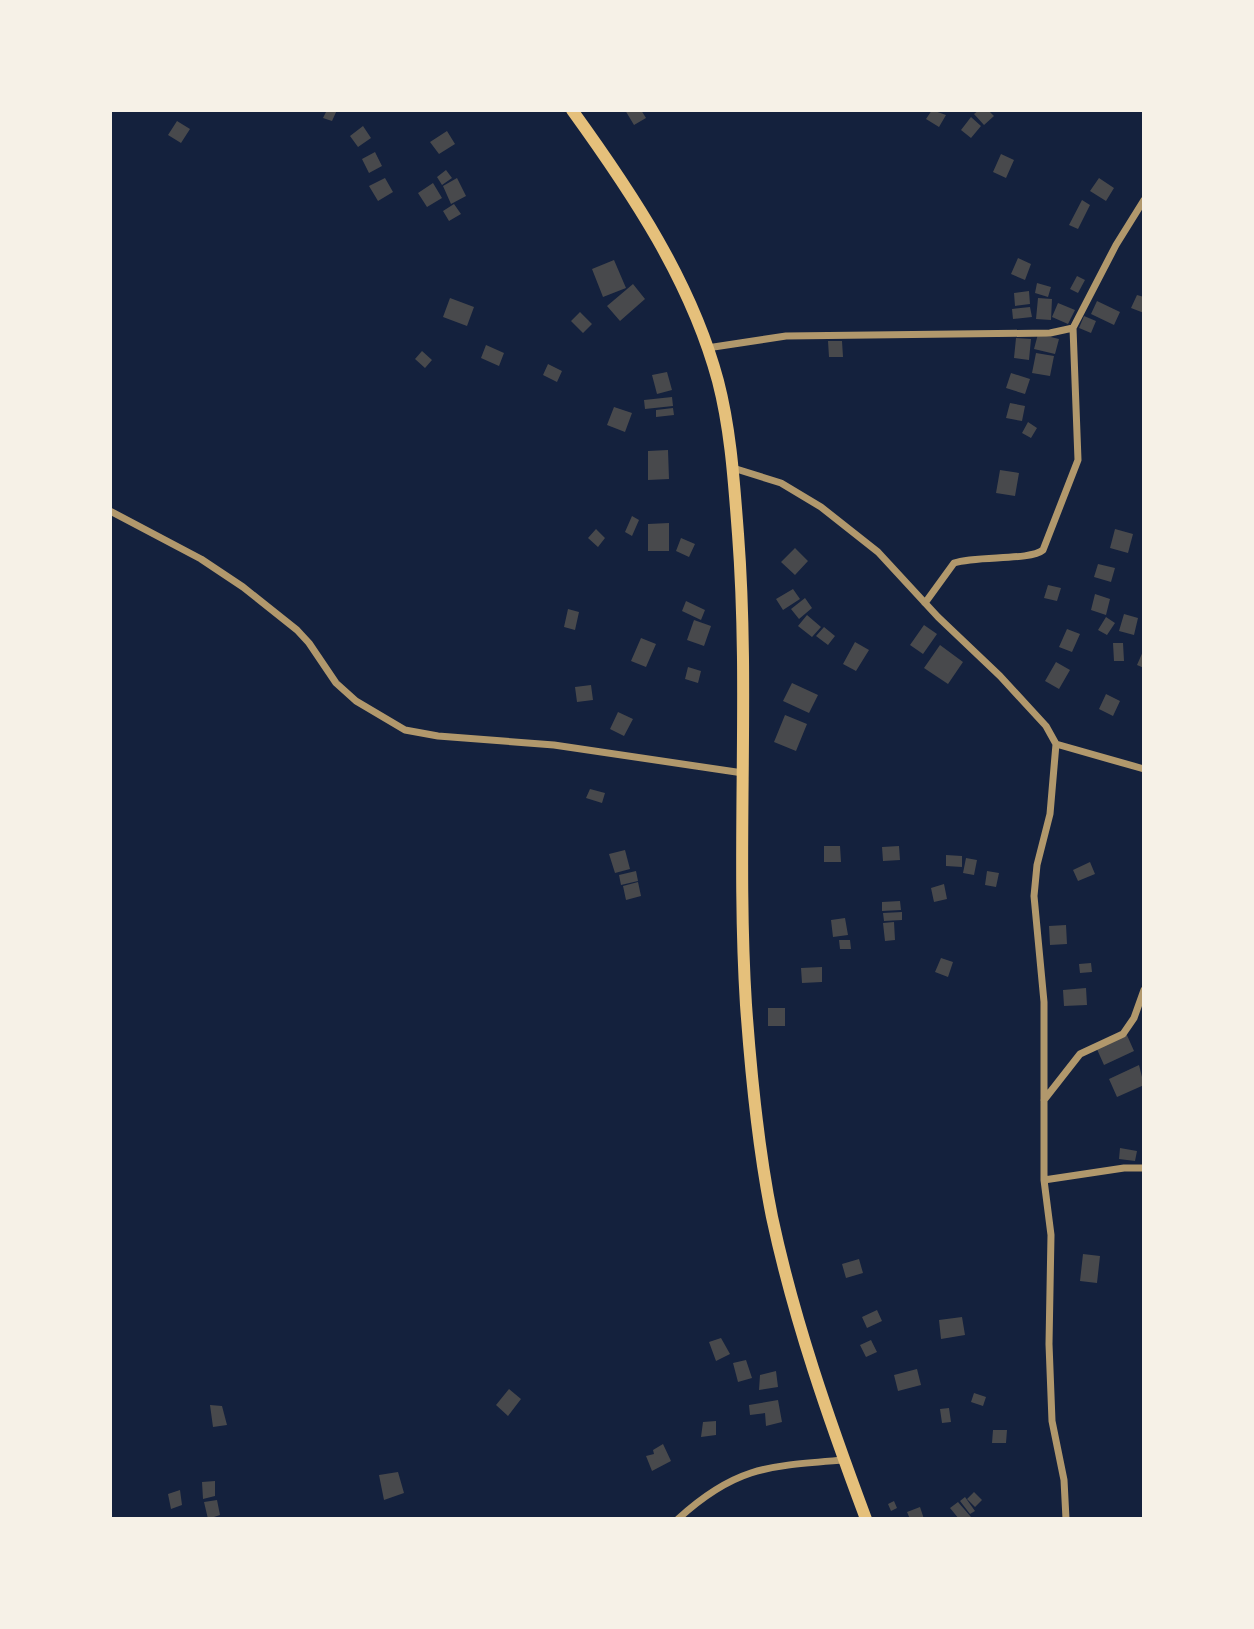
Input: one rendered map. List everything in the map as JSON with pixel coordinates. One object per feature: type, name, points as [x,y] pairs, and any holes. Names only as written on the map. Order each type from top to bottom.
[{"type":"main road","points":[[572,110],[642,211],[681,285],[707,348],[726,416],[733,468],[744,610],[746,1004],[759,1138],[772,1215],[789,1286],[844,1460],[866,1519]]},
{"type":"street","points":[[925,603],[954,563],[985,556],[1026,557],[1042,550],[1078,460],[1073,328],[1116,245],[1144,200]]},
{"type":"street","points":[[707,348],[786,335],[1050,333],[1073,328]]},
{"type":"street","points":[[733,468],[781,483],[821,507],[878,552],[925,603],[1000,676],[1046,726],[1056,744],[1051,814],[1037,865],[1034,896],[1044,1002],[1044,1180],[1051,1235],[1049,1344],[1052,1421],[1064,1480],[1066,1519]]},
{"type":"street","points":[[110,511],[201,559],[243,587],[297,630],[336,683],[356,702],[405,730],[438,736],[554,745],[744,773]]},
{"type":"street","points":[[1056,744],[1144,769]]},
{"type":"street","points":[[1044,1101],[1080,1054],[1122,1034],[1134,1018],[1144,990]]},
{"type":"street","points":[[1044,1180],[1124,1168],[1144,1168]]},
{"type":"street","points":[[678,1519],[703,1495],[733,1478],[769,1466],[844,1460]]},
{"type":"building","points":[[327,110],[337,110],[332,121],[323,118]]},
{"type":"building","points":[[625,110],[641,110],[646,118],[634,125]]},
{"type":"building","points":[[932,110],[946,115],[939,127],[926,119]]},
{"type":"building","points":[[979,110],[988,110],[994,116],[984,125],[974,114]]},
{"type":"building","points":[[971,117],[981,126],[971,138],[961,130]]},
{"type":"building","points":[[177,121],[190,129],[181,143],[168,135]]},
{"type":"building","points":[[363,126],[371,138],[358,147],[350,136]]},
{"type":"building","points":[[447,131],[455,144],[439,154],[430,142]]},
{"type":"building","points":[[375,152],[382,166],[369,173],[362,159]]},
{"type":"building","points":[[1001,154],[1014,160],[1006,178],[993,172]]},
{"type":"building","points":[[446,170],[452,178],[442,185],[437,177]]},
{"type":"building","points":[[385,178],[393,192],[378,201],[369,186]]},
{"type":"building","points":[[457,178],[466,196],[451,204],[443,186]]},
{"type":"building","points":[[1099,178],[1114,188],[1106,201],[1090,191]]},
{"type":"building","points":[[433,183],[442,198],[427,207],[418,193]]},
{"type":"building","points":[[1082,200],[1090,205],[1078,229],[1069,225]]},
{"type":"building","points":[[454,204],[461,214],[449,221],[443,211]]},
{"type":"building","points":[[1018,258],[1031,264],[1025,280],[1011,274]]},
{"type":"building","points":[[614,260],[626,288],[603,297],[592,269]]},
{"type":"building","points":[[1077,276],[1085,280],[1078,293],[1070,289]]},
{"type":"building","points":[[1037,283],[1051,287],[1048,297],[1035,293]]},
{"type":"building","points":[[633,284],[645,299],[620,321],[607,306]]},
{"type":"building","points":[[1029,291],[1030,304],[1015,306],[1014,293]]},
{"type":"building","points":[[1137,295],[1144,297],[1144,313],[1131,308]]},
{"type":"building","points":[[450,298],[474,307],[467,326],[443,317]]},
{"type":"building","points":[[1038,298],[1052,299],[1051,320],[1036,319]]},
{"type":"building","points":[[1097,301],[1120,312],[1114,325],[1091,314]]},
{"type":"building","points":[[1058,303],[1075,310],[1068,324],[1052,317]]},
{"type":"building","points":[[1030,307],[1032,317],[1013,319],[1012,309]]},
{"type":"building","points":[[580,312],[592,324],[583,333],[571,321]]},
{"type":"building","points":[[1084,316],[1096,321],[1091,333],[1079,328]]},
{"type":"building","points":[[1038,334],[1059,339],[1055,354],[1034,349]]},
{"type":"building","points":[[1016,338],[1031,339],[1029,360],[1014,358]]},
{"type":"building","points":[[828,341],[842,341],[843,357],[829,357]]},
{"type":"building","points":[[486,345],[504,353],[499,366],[481,358]]},
{"type":"building","points":[[422,351],[432,360],[425,368],[415,359]]},
{"type":"building","points":[[1036,353],[1054,356],[1050,376],[1032,373]]},
{"type":"building","points":[[548,364],[562,371],[557,382],[543,375]]},
{"type":"building","points":[[667,372],[672,390],[657,394],[652,375]]},
{"type":"building","points":[[1011,373],[1030,379],[1025,394],[1006,388]]},
{"type":"building","points":[[672,397],[673,406],[645,409],[644,400]]},
{"type":"building","points":[[1010,403],[1025,406],[1022,421],[1006,418]]},
{"type":"building","points":[[614,407],[632,413],[625,432],[607,425]]},
{"type":"building","points":[[673,408],[674,415],[656,417],[656,410]]},
{"type":"building","points":[[1028,422],[1037,428],[1031,438],[1022,433]]},
{"type":"building","points":[[668,450],[669,479],[648,480],[648,451]]},
{"type":"building","points":[[1000,470],[1019,473],[1015,496],[996,493]]},
{"type":"building","points":[[632,516],[639,520],[632,536],[625,532]]},
{"type":"building","points":[[669,523],[669,551],[648,551],[648,524]]},
{"type":"building","points":[[596,529],[605,538],[598,547],[588,538]]},
{"type":"building","points":[[1115,529],[1133,534],[1128,553],[1110,548]]},
{"type":"building","points":[[681,538],[695,544],[689,557],[676,551]]},
{"type":"building","points":[[795,548],[808,561],[795,575],[781,562]]},
{"type":"building","points":[[1098,564],[1115,568],[1111,582],[1094,577]]},
{"type":"building","points":[[1048,585],[1061,588],[1057,601],[1044,598]]},
{"type":"building","points":[[793,589],[800,599],[783,610],[776,599]]},
{"type":"building","points":[[1095,594],[1110,599],[1106,615],[1091,610]]},
{"type":"building","points":[[805,598],[812,608],[799,619],[791,609]]},
{"type":"building","points":[[686,601],[705,610],[701,620],[682,611]]},
{"type":"building","points":[[568,609],[579,612],[575,630],[564,627]]},
{"type":"building","points":[[1124,614],[1138,618],[1134,635],[1119,631]]},
{"type":"building","points":[[807,615],[821,627],[812,637],[798,626]]},
{"type":"building","points":[[1106,617],[1115,623],[1107,635],[1098,630]]},
{"type":"building","points":[[694,620],[711,626],[704,646],[687,640]]},
{"type":"building","points":[[924,625],[937,634],[923,654],[910,645]]},
{"type":"building","points":[[824,627],[835,636],[828,645],[816,636]]},
{"type":"building","points":[[1067,629],[1080,634],[1072,652],[1059,647]]},
{"type":"building","points":[[641,638],[656,644],[646,667],[631,661]]},
{"type":"building","points":[[855,642],[869,650],[856,671],[843,664]]},
{"type":"building","points":[[1113,643],[1123,643],[1124,661],[1114,661]]},
{"type":"building","points":[[940,645],[963,662],[948,684],[924,668]]},
{"type":"building","points":[[1144,649],[1144,668],[1137,665]]},
{"type":"building","points":[[1056,662],[1070,670],[1059,689],[1045,681]]},
{"type":"building","points":[[688,667],[701,671],[698,683],[685,679]]},
{"type":"building","points":[[792,683],[818,695],[809,713],[783,701]]},
{"type":"building","points":[[591,685],[593,700],[577,702],[575,687]]},
{"type":"building","points":[[1106,694],[1120,701],[1113,716],[1099,709]]},
{"type":"building","points":[[618,712],[633,719],[624,736],[610,729]]},
{"type":"building","points":[[785,715],[807,724],[796,751],[774,742]]},
{"type":"building","points":[[590,789],[605,793],[602,803],[586,798]]},
{"type":"building","points":[[824,846],[840,846],[841,862],[824,862]]},
{"type":"building","points":[[899,846],[900,860],[883,861],[882,847]]},
{"type":"building","points":[[625,850],[630,869],[615,873],[609,854]]},
{"type":"building","points":[[946,855],[962,856],[962,867],[946,866]]},
{"type":"building","points":[[966,858],[977,860],[974,875],[963,873]]},
{"type":"building","points":[[1090,862],[1095,874],[1078,881],[1073,870]]},
{"type":"building","points":[[636,871],[638,881],[621,885],[619,875]]},
{"type":"building","points":[[987,871],[999,873],[996,887],[985,885]]},
{"type":"building","points":[[638,882],[641,896],[626,900],[623,886]]},
{"type":"building","points":[[944,884],[947,899],[934,902],[931,888]]},
{"type":"building","points":[[900,901],[901,910],[882,911],[882,902]]},
{"type":"building","points":[[902,912],[902,920],[884,921],[883,913]]},
{"type":"building","points":[[845,918],[848,935],[833,937],[831,920]]},
{"type":"building","points":[[894,922],[895,940],[885,941],[883,923]]},
{"type":"building","points":[[1066,925],[1067,944],[1050,945],[1049,926]]},
{"type":"building","points":[[839,940],[850,940],[851,949],[840,949]]},
{"type":"building","points":[[941,958],[953,962],[948,977],[935,972]]},
{"type":"building","points":[[1091,963],[1092,972],[1080,973],[1079,964]]},
{"type":"building","points":[[822,967],[822,982],[802,983],[801,968]]},
{"type":"building","points":[[1086,988],[1087,1005],[1064,1006],[1063,990]]},
{"type":"building","points":[[768,1008],[785,1008],[785,1026],[768,1026]]},
{"type":"building","points":[[1126,1033],[1134,1051],[1104,1065],[1096,1047]]},
{"type":"building","points":[[1139,1065],[1144,1085],[1117,1097],[1109,1079]]},
{"type":"building","points":[[1120,1148],[1137,1151],[1135,1161],[1119,1159]]},
{"type":"building","points":[[1083,1254],[1100,1256],[1097,1283],[1080,1281]]},
{"type":"building","points":[[859,1259],[863,1273],[846,1278],[842,1264]]},
{"type":"building","points":[[877,1310],[882,1321],[867,1328],[862,1317]]},
{"type":"building","points":[[962,1317],[965,1335],[941,1339],[939,1320]]},
{"type":"building","points":[[721,1338],[730,1354],[716,1361],[709,1342]]},
{"type":"building","points":[[871,1340],[877,1352],[866,1357],[860,1345]]},
{"type":"building","points":[[746,1360],[752,1378],[738,1382],[733,1363]]},
{"type":"building","points":[[917,1369],[921,1385],[898,1391],[894,1375]]},
{"type":"building","points":[[776,1371],[778,1387],[759,1390],[760,1375]]},
{"type":"building","points":[[509,1389],[521,1399],[508,1416],[496,1405]]},
{"type":"building","points":[[974,1393],[986,1397],[983,1406],[971,1402]]},
{"type":"building","points":[[778,1400],[782,1422],[766,1426],[765,1413],[750,1415],[749,1405]]},
{"type":"building","points":[[210,1405],[222,1406],[227,1425],[213,1427]]},
{"type":"building","points":[[949,1408],[951,1422],[942,1423],[940,1409]]},
{"type":"building","points":[[716,1421],[716,1435],[701,1437],[703,1422]]},
{"type":"building","points":[[993,1430],[1007,1430],[1006,1443],[992,1443]]},
{"type":"building","points":[[663,1444],[671,1461],[652,1471],[646,1456],[654,1454],[653,1450]]},
{"type":"building","points":[[398,1472],[404,1493],[384,1500],[379,1475]]},
{"type":"building","points":[[215,1481],[215,1496],[203,1499],[202,1482]]},
{"type":"building","points":[[180,1490],[182,1505],[171,1509],[168,1494]]},
{"type":"building","points":[[974,1492],[982,1500],[975,1507],[967,1499]]},
{"type":"building","points":[[965,1497],[975,1511],[970,1514],[960,1501]]},
{"type":"building","points":[[217,1500],[220,1515],[208,1519],[204,1502]]},
{"type":"building","points":[[894,1501],[897,1508],[891,1511],[888,1504]]},
{"type":"building","points":[[958,1502],[971,1517],[969,1519],[959,1519],[950,1508]]},
{"type":"building","points":[[920,1507],[924,1519],[910,1519],[907,1512]]}]
